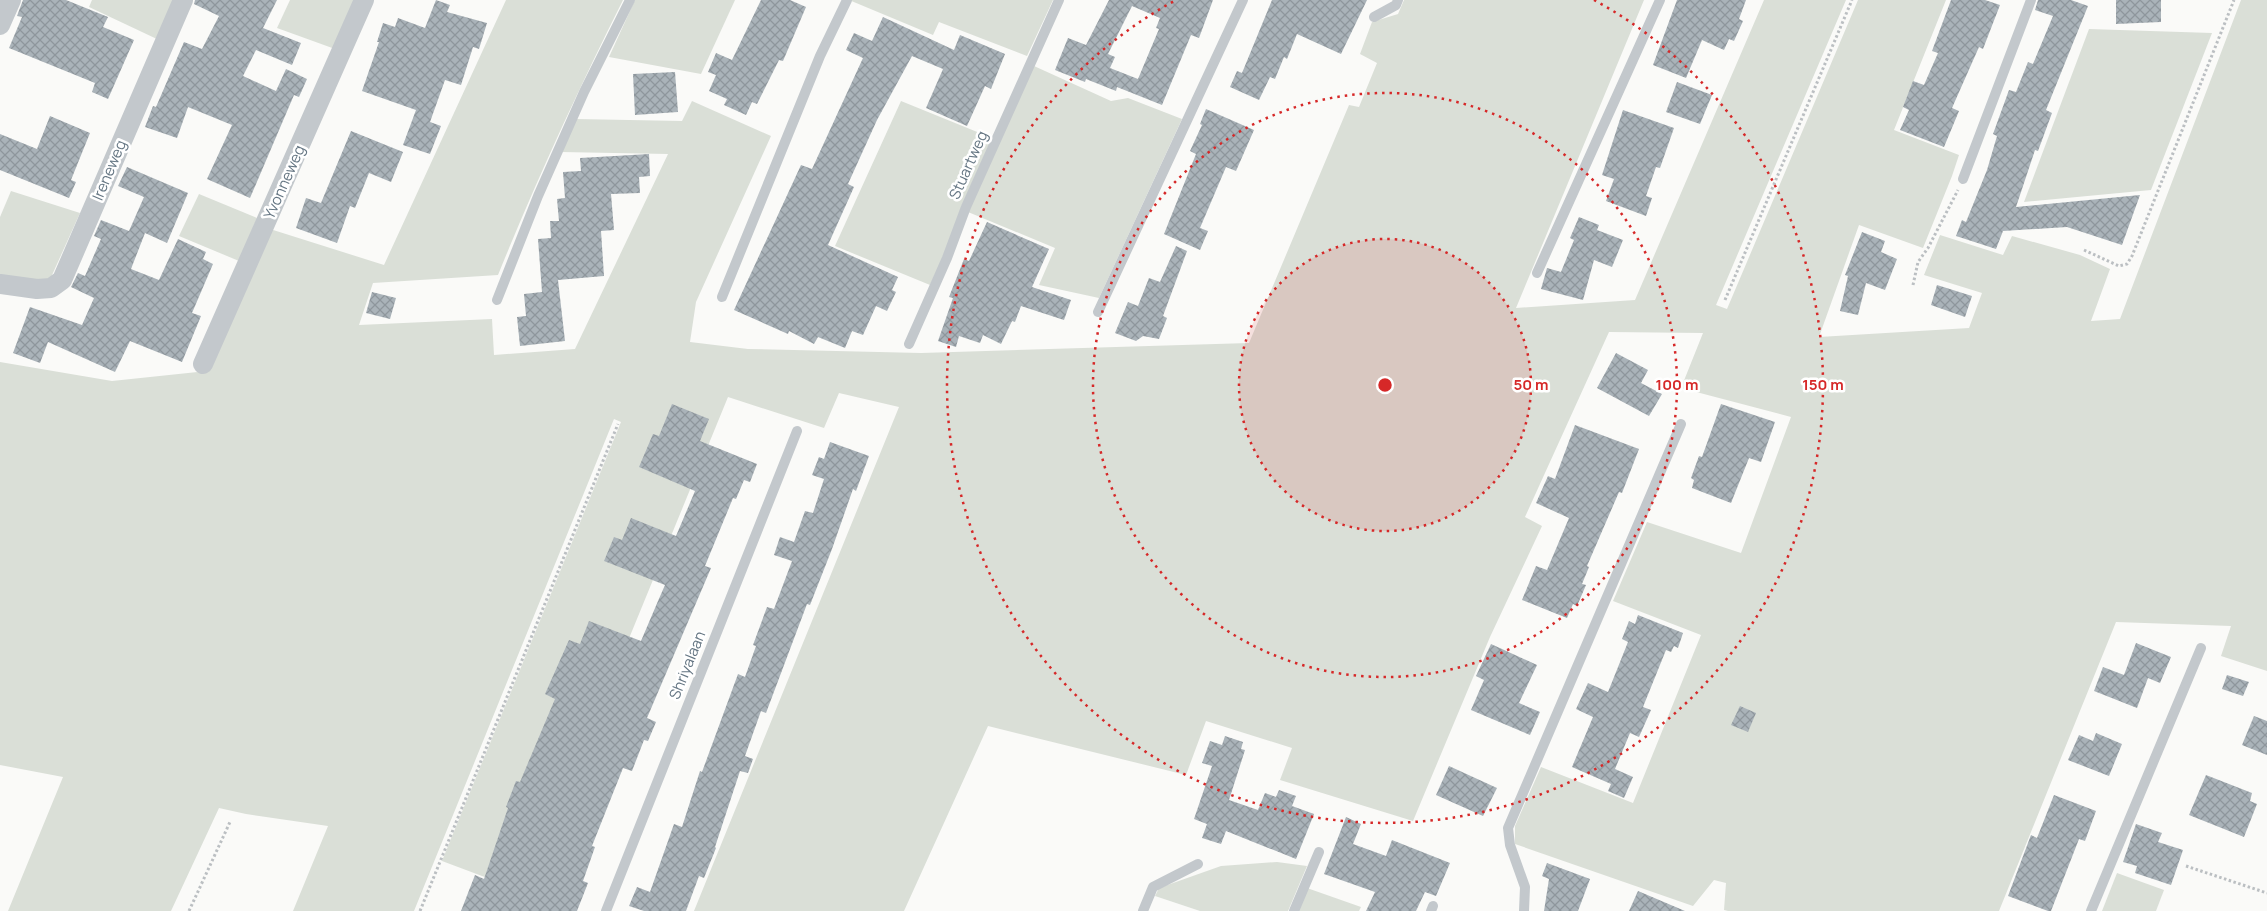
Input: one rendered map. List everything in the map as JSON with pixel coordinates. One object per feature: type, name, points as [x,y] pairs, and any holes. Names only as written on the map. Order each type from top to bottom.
[{"type":"street","points":[[0,25],[11,0]]},
{"type":"street","name":"Ireneweg","points":[[0,284],[37,289],[52,288],[62,280],[183,0]]},
{"type":"street","name":"Yvonneweg","points":[[203,364],[364,0]]},
{"type":"lane","points":[[497,300],[538,196],[584,92],[630,0]]},
{"type":"lane","points":[[722,297],[820,56],[847,0]]},
{"type":"lane","name":"Stuartweg","points":[[909,344],[947,258],[966,207],[1059,0]]},
{"type":"lane","points":[[1098,312],[1243,0]]},
{"type":"lane","points":[[1374,17],[1396,5],[1398,0]]},
{"type":"lane","points":[[1537,273],[1660,0]]},
{"type":"lane","points":[[1963,178],[2031,0]]},
{"type":"lane","points":[[1524,911],[1525,887],[1510,845],[1508,828],[1681,424]]},
{"type":"lane","name":"Shriyalaan","points":[[606,911],[797,431]]},
{"type":"lane","points":[[2091,911],[2202,648]]},
{"type":"lane","points":[[1294,911],[1319,852]]},
{"type":"lane","points":[[1143,911],[1153,887],[1198,864]]},
{"type":"path","points":[[1725,300],[1852,0]]},
{"type":"path","points":[[2084,250],[2119,266],[2127,264],[2132,256],[2234,0]]},
{"type":"path","points":[[1913,285],[1918,262],[1928,248],[1963,178]]},
{"type":"path","points":[[420,911],[618,424]]},
{"type":"path","points":[[189,911],[230,822]]},
{"type":"path","points":[[2186,866],[2267,893]]},
{"type":"shaded area","points":[[92,0],[176,0],[159,40],[89,7]]},
{"type":"shaded area","points":[[290,0],[357,0],[335,49],[277,28]]},
{"type":"shaded area","points":[[506,0],[623,0],[558,136],[498,275],[373,283],[359,325],[492,319],[494,355],[575,349],[668,154],[561,152],[576,119],[682,121],[692,101],[771,136],[696,302],[690,342],[748,349],[921,353],[1249,343],[1349,105],[1359,107],[1377,63],[1360,54],[1372,22],[1398,14],[1404,0],[1644,0],[1516,308],[1635,300],[1764,0],[1846,0],[1716,305],[1727,309],[1858,0],[1946,0],[1894,130],[1959,155],[1952,176],[1923,248],[1859,225],[1819,337],[1969,328],[1982,293],[1924,275],[1940,235],[2003,255],[2012,236],[2080,255],[2110,269],[2091,321],[2120,319],[2241,0],[2267,0],[2267,671],[2221,656],[2231,626],[2116,622],[1999,911],[1728,911],[1724,910],[1726,883],[1714,880],[1693,906],[1515,844],[1515,826],[1541,767],[1633,803],[1701,635],[1613,601],[1647,522],[1741,553],[1791,417],[1681,388],[1703,333],[1609,332],[1525,517],[1542,526],[1490,637],[1413,821],[1280,780],[1292,748],[1206,721],[1186,775],[988,726],[904,911],[694,911],[899,407],[839,393],[824,428],[728,397],[525,892],[442,861],[621,422],[614,419],[414,911],[293,911],[328,826],[246,814],[219,808],[171,911],[8,911],[63,777],[0,765],[0,362],[112,381],[207,371],[270,229],[384,265]]},
{"type":"shaded area","points":[[635,0],[735,0],[701,74],[609,57]]},
{"type":"shaded area","points":[[849,0],[1053,0],[1027,56],[939,22],[933,35]]},
{"type":"shaded area","points":[[2089,29],[2212,33],[2151,190],[2024,202]]},
{"type":"shaded area","points":[[1034,66],[1111,101],[1128,98],[1182,119],[1099,298],[1039,285],[1055,248],[968,212]]},
{"type":"shaded area","points":[[901,101],[992,138],[962,205],[945,253],[930,285],[835,246]]},
{"type":"shaded area","points":[[11,191],[80,213],[48,284],[0,280],[0,217]]},
{"type":"shaded area","points":[[199,194],[257,218],[239,261],[179,236]]},
{"type":"shaded area","points":[[1277,862],[1307,866],[1288,911],[1200,911],[1155,896],[1159,888],[1221,866]]},
{"type":"shaded area","points":[[2117,873],[2164,890],[2156,911],[2102,911]]},
{"type":"shaded area","points":[[1307,888],[1361,907],[1359,911],[1298,911]]},
{"type":"building","points":[[23,0],[66,0],[108,17],[103,27],[134,40],[108,99],[92,92],[95,83],[9,48],[22,17],[17,16]]},
{"type":"building","points":[[195,0],[277,0],[263,28],[301,43],[292,65],[256,50],[243,76],[276,91],[286,69],[307,79],[299,97],[294,95],[250,198],[207,179],[232,125],[188,107],[177,138],[145,127],[153,106],[156,107],[184,42],[202,49],[219,16],[194,4]]},
{"type":"building","points":[[436,0],[450,5],[447,12],[487,23],[479,49],[473,47],[461,85],[445,80],[430,122],[441,126],[430,154],[403,145],[416,110],[362,91],[379,42],[377,42],[383,23],[395,27],[398,18],[425,28]]},
{"type":"building","points":[[761,0],[790,0],[806,7],[783,61],[779,60],[757,104],[752,102],[746,115],[724,105],[727,99],[709,91],[716,75],[708,72],[716,53],[732,60]]},
{"type":"building","points":[[1109,0],[1213,0],[1199,38],[1191,35],[1162,105],[1117,87],[1116,91],[1086,79],[1085,82],[1055,70],[1068,38],[1086,45]],"holes":[[[1132,6],[1160,18],[1156,28],[1159,29],[1138,79],[1110,68],[1115,57],[1108,54]]]},
{"type":"building","points":[[1272,0],[1367,0],[1341,54],[1297,34],[1287,59],[1284,57],[1275,79],[1270,77],[1259,100],[1230,87],[1237,71],[1242,73]]},
{"type":"building","points":[[1677,0],[1746,0],[1739,19],[1743,21],[1734,41],[1729,39],[1724,50],[1702,40],[1686,78],[1653,65]]},
{"type":"building","points":[[1951,0],[1985,0],[2000,5],[1983,49],[1979,47],[1952,108],[1959,111],[1944,147],[1900,130],[1909,110],[1903,107],[1913,81],[1924,85],[1938,53],[1932,51]]},
{"type":"building","points":[[2038,0],[2071,0],[2088,6],[2046,110],[2052,113],[2038,151],[2035,150],[2016,207],[2140,195],[2122,245],[2067,227],[2003,231],[1996,249],[1956,236],[1962,220],[1966,222],[1987,170],[1997,136],[1993,134],[2009,90],[2016,92],[2028,62],[2033,64],[2053,16],[2035,10]]},
{"type":"building","points":[[2116,0],[2161,0],[2161,22],[2116,24]]},
{"type":"building","points":[[883,17],[954,50],[960,35],[1005,54],[991,89],[985,86],[967,126],[926,108],[943,69],[912,56],[877,120],[848,184],[854,187],[828,245],[898,277],[892,290],[896,292],[887,311],[876,306],[863,335],[852,331],[845,348],[818,337],[814,344],[789,331],[788,334],[734,310],[801,165],[812,169],[863,58],[846,50],[854,33],[872,41]]},
{"type":"building","points":[[675,72],[678,112],[635,115],[633,74]]},
{"type":"building","points":[[1677,82],[1712,95],[1700,124],[1666,112]]},
{"type":"building","points":[[1206,109],[1254,130],[1236,171],[1226,167],[1200,228],[1208,231],[1200,250],[1164,234],[1196,154],[1190,151],[1202,125],[1200,124]]},
{"type":"building","points":[[1623,110],[1674,128],[1660,168],[1656,167],[1646,196],[1652,198],[1646,216],[1606,201],[1614,179],[1602,175]]},
{"type":"building","points":[[50,116],[90,133],[71,180],[76,182],[69,198],[0,170],[0,134],[37,149]]},
{"type":"building","points":[[351,131],[403,152],[391,182],[369,173],[355,208],[350,206],[337,243],[296,228],[306,198],[321,203]]},
{"type":"building","points":[[649,154],[650,176],[639,177],[640,193],[611,194],[614,230],[601,231],[604,276],[558,280],[565,341],[520,346],[517,317],[526,316],[524,294],[542,292],[538,239],[551,238],[550,221],[559,221],[557,199],[565,198],[563,172],[581,171],[580,158]]},
{"type":"building","points":[[127,167],[188,193],[167,243],[145,233],[131,269],[159,280],[178,239],[206,252],[203,259],[213,264],[192,313],[201,316],[182,362],[130,341],[115,372],[48,342],[40,363],[13,353],[30,307],[82,325],[94,298],[71,287],[78,273],[85,276],[101,239],[94,236],[101,220],[129,231],[144,197],[118,186]]},
{"type":"building","points":[[1579,217],[1599,225],[1597,230],[1623,240],[1612,267],[1594,260],[1583,300],[1541,289],[1547,268],[1561,272],[1574,240],[1570,238]]},
{"type":"building","points":[[987,222],[1049,249],[1032,287],[1071,300],[1064,320],[1021,306],[1015,322],[1012,321],[1001,344],[983,335],[980,343],[959,336],[956,347],[938,341],[953,298],[949,297],[964,259],[969,261]]},
{"type":"building","points":[[1862,232],[1885,241],[1881,252],[1897,259],[1885,290],[1866,283],[1858,315],[1840,311],[1848,276],[1845,275]]},
{"type":"building","points":[[1176,246],[1187,251],[1163,316],[1167,318],[1159,339],[1143,336],[1136,341],[1115,333],[1128,302],[1138,306],[1149,278],[1160,282]]},
{"type":"building","points":[[1937,285],[1972,296],[1965,317],[1931,305]]},
{"type":"building","points":[[372,292],[396,298],[390,319],[366,313]]},
{"type":"building","points":[[1616,353],[1648,370],[1641,383],[1662,394],[1649,416],[1597,388]]},
{"type":"building","points":[[672,404],[709,419],[700,441],[757,464],[750,482],[744,480],[736,499],[733,498],[705,566],[711,568],[647,718],[656,722],[648,741],[644,740],[632,771],[623,768],[592,846],[595,847],[583,881],[588,883],[577,911],[461,911],[475,875],[484,879],[516,781],[520,782],[555,699],[545,694],[569,640],[580,644],[589,621],[641,641],[665,585],[604,561],[614,537],[622,540],[631,518],[676,536],[695,491],[639,467],[653,434],[659,436]]},
{"type":"building","points":[[1721,404],[1775,422],[1761,462],[1749,458],[1731,503],[1692,488],[1694,480],[1691,478],[1699,456],[1702,457]]},
{"type":"building","points":[[1575,425],[1639,449],[1622,493],[1619,492],[1587,566],[1589,567],[1582,584],[1586,585],[1577,606],[1573,604],[1567,618],[1522,600],[1536,566],[1547,570],[1569,518],[1536,503],[1548,476],[1555,479]]},
{"type":"building","points":[[830,442],[869,456],[856,491],[853,489],[832,549],[810,605],[807,604],[766,713],[761,711],[745,756],[753,759],[748,773],[740,771],[716,848],[704,878],[699,876],[686,911],[644,911],[629,906],[637,887],[650,892],[674,824],[682,827],[700,771],[702,772],[738,674],[745,677],[756,646],[753,645],[767,607],[774,609],[792,561],[774,555],[780,537],[794,542],[805,511],[813,513],[824,479],[812,475],[819,457],[824,459]]},
{"type":"building","points":[[1638,615],[1683,633],[1678,648],[1674,646],[1671,652],[1666,650],[1643,707],[1651,710],[1639,737],[1630,733],[1615,769],[1633,777],[1624,798],[1608,791],[1611,784],[1572,767],[1593,717],[1576,709],[1588,683],[1608,692],[1628,642],[1622,639],[1629,621],[1635,624]]},
{"type":"building","points":[[2136,643],[2171,657],[2160,683],[2148,678],[2137,708],[2094,691],[2103,667],[2124,675]]},
{"type":"building","points":[[1491,644],[1537,665],[1519,703],[1540,712],[1530,735],[1471,710],[1484,680],[1476,676]]},
{"type":"building","points":[[2227,675],[2249,682],[2243,696],[2222,689]]},
{"type":"building","points":[[1740,706],[1756,713],[1748,732],[1731,725]]},
{"type":"building","points":[[2254,716],[2267,721],[2267,755],[2242,745]]},
{"type":"building","points":[[2096,733],[2122,744],[2109,776],[2068,760],[2079,735],[2093,741]]},
{"type":"building","points":[[1225,736],[1243,742],[1241,749],[1245,750],[1229,800],[1258,810],[1265,793],[1276,797],[1279,790],[1296,796],[1292,806],[1314,814],[1296,859],[1226,831],[1221,844],[1202,838],[1207,824],[1194,819],[1212,766],[1202,763],[1210,741],[1222,745]]},
{"type":"building","points":[[1449,766],[1497,788],[1483,816],[1436,795]]},
{"type":"building","points":[[2206,775],[2252,793],[2250,801],[2257,804],[2244,837],[2189,815]]},
{"type":"building","points":[[2054,795],[2096,811],[2085,841],[2079,839],[2051,911],[2048,911],[2008,896],[2031,835],[2037,838]]},
{"type":"building","points":[[1346,817],[1361,824],[1353,844],[1386,856],[1392,840],[1450,863],[1436,896],[1425,892],[1416,911],[1366,911],[1375,892],[1324,874]]},
{"type":"building","points":[[2136,824],[2162,833],[2158,842],[2183,850],[2171,885],[2135,873],[2137,866],[2123,862]]},
{"type":"building","points":[[1547,863],[1590,879],[1578,911],[1544,911],[1549,879],[1542,876]]},
{"type":"building","points":[[1638,891],[1685,911],[1629,911]]}]
